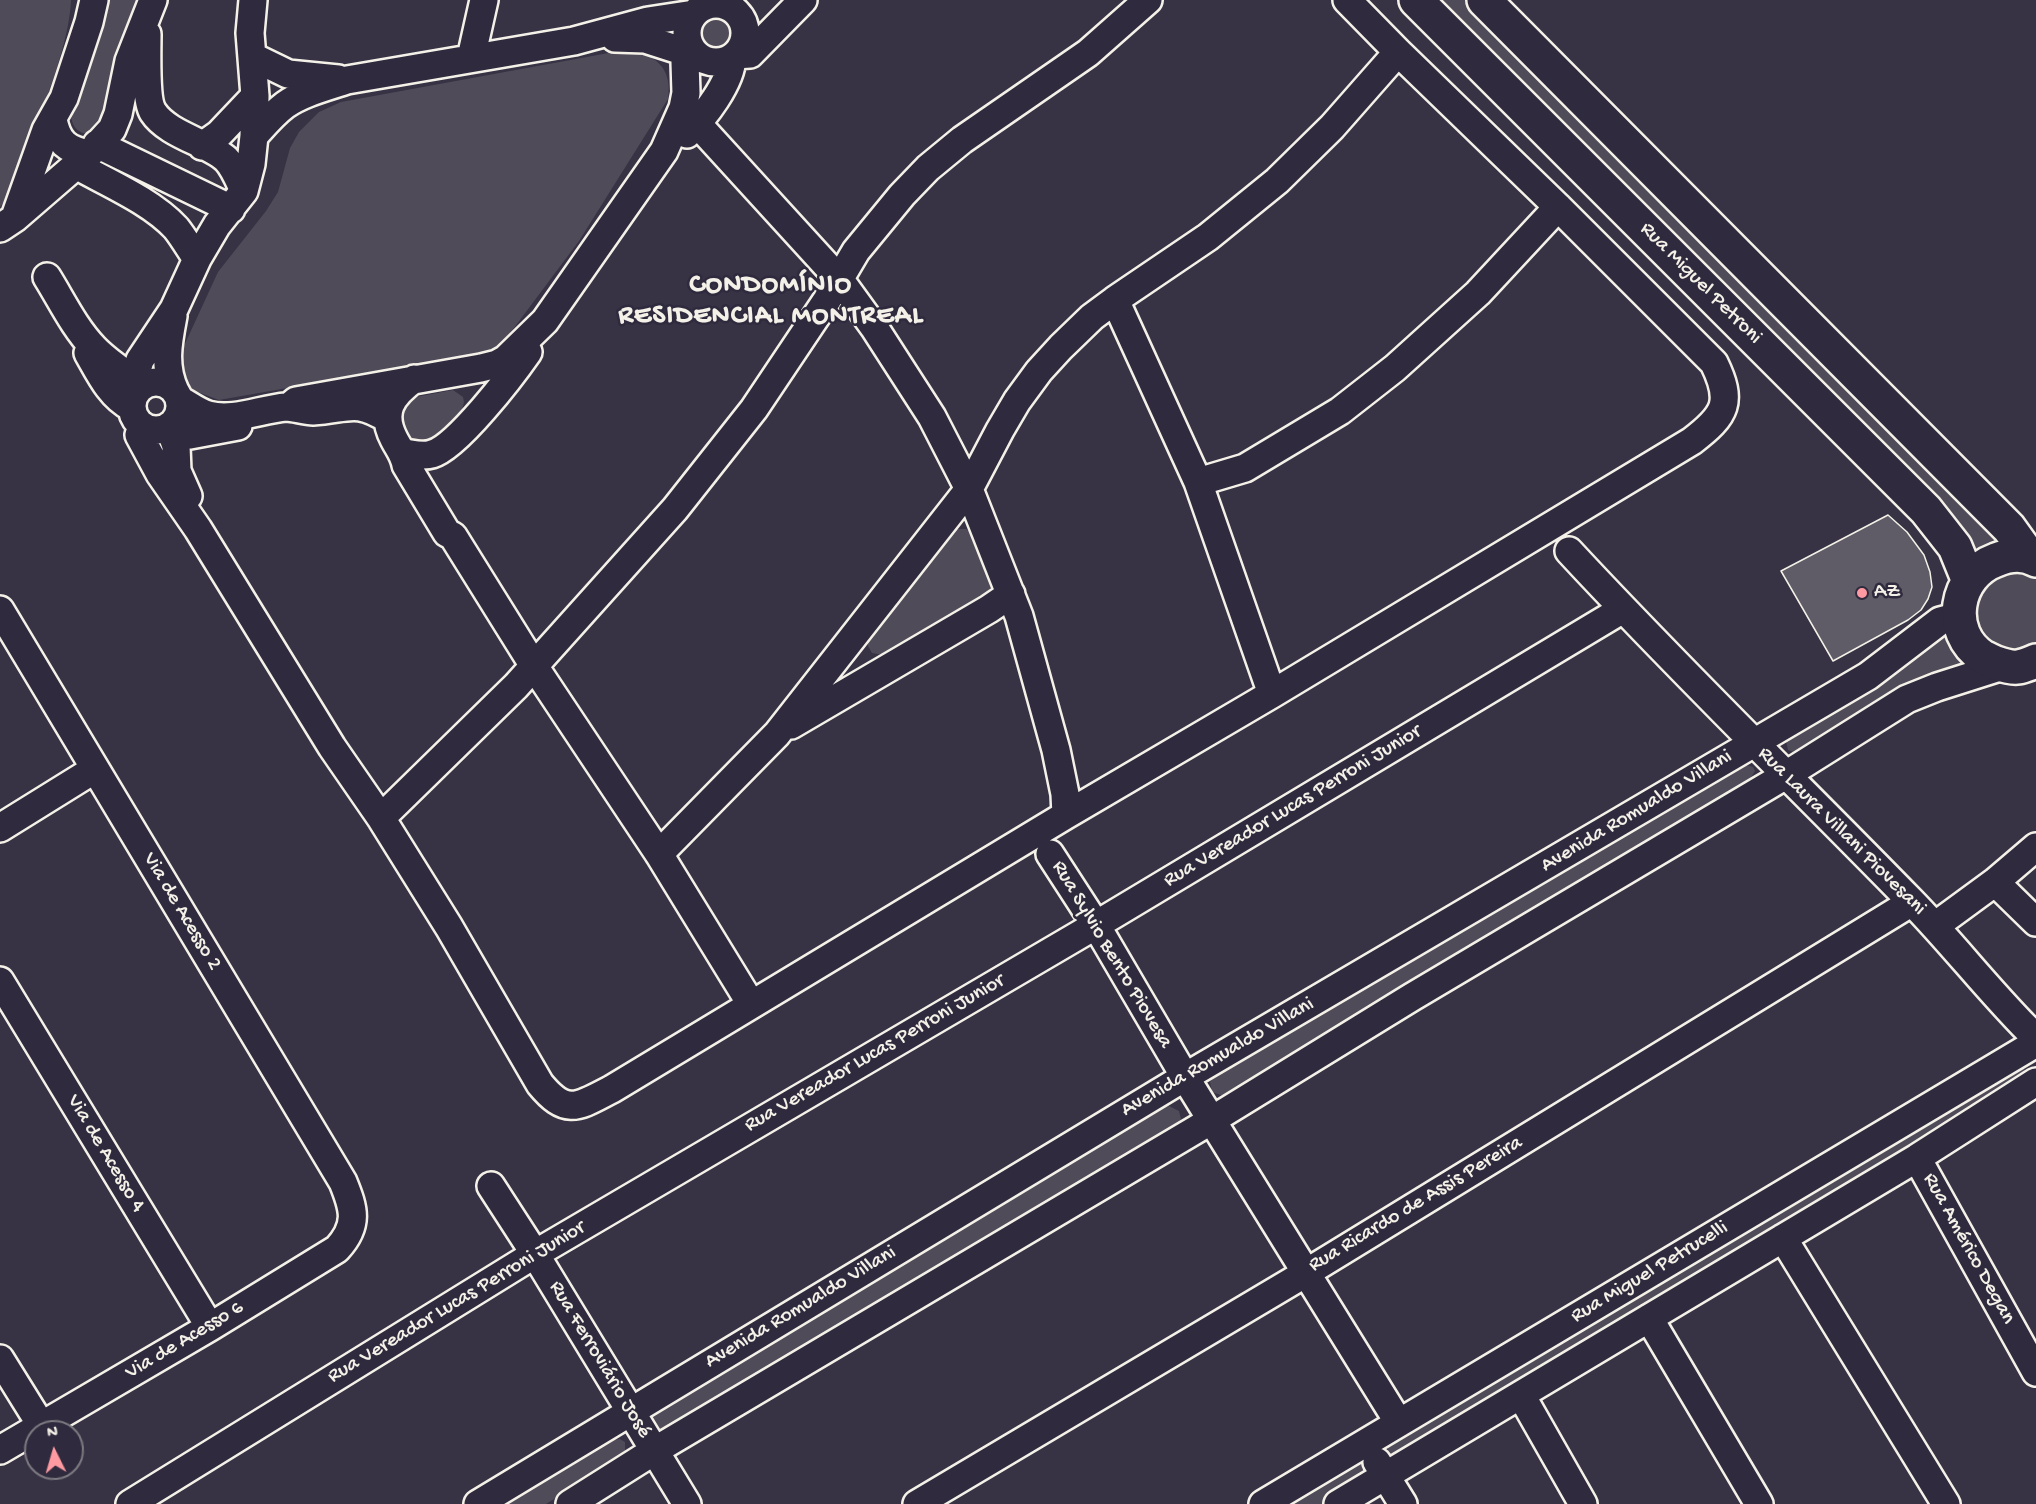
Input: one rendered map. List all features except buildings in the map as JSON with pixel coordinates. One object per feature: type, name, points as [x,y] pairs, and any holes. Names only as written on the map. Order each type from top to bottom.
[{"type":"main road","name":"Rua Miguel Petroni","points":[[1416,0],[1926,510],[1955,547],[1968,579]]},
{"type":"main road","points":[[1484,0],[2009,528],[2033,558]]},
{"type":"main road","points":[[2023,668],[1982,657],[1966,638],[1959,616],[1962,593],[1968,579],[1984,564],[2008,555],[2033,558]]},
{"type":"street","points":[[7,223],[43,137],[64,98],[94,0]]},
{"type":"street","points":[[253,0],[250,33],[254,57],[255,96],[251,164],[237,200],[217,225],[197,259],[174,309],[140,360],[137,370],[139,435],[160,474],[198,529],[332,747],[381,818],[449,927],[540,1084],[560,1104],[574,1106],[612,1089],[1692,441],[1719,415],[1725,400],[1723,382],[1714,363],[1347,0]]},
{"type":"street","points":[[471,58],[484,0]]},
{"type":"street","points":[[697,9],[687,29],[690,47],[696,55],[714,62],[750,54],[803,0]]},
{"type":"street","points":[[381,818],[534,666],[675,509],[754,409],[840,280],[856,251],[902,195],[928,168],[978,128],[1088,53],[1148,0]]},
{"type":"street","points":[[254,135],[287,104],[315,90],[347,80],[574,41],[713,5],[734,5],[744,24],[745,33],[740,49],[734,56],[728,77],[691,115]]},
{"type":"street","points":[[7,223],[88,154],[112,129],[118,114],[129,61],[150,9]]},
{"type":"street","points":[[150,9],[147,77],[152,111],[168,127],[227,160],[234,170],[237,200]]},
{"type":"street","points":[[574,41],[630,38],[651,40],[676,49],[690,47]]},
{"type":"street","points":[[289,407],[296,401],[497,364],[512,353],[545,321],[664,151],[687,134],[691,115],[686,93],[685,62],[690,47]]},
{"type":"street","points":[[659,854],[777,734],[969,489],[1017,401],[1039,371],[1061,347],[1092,317],[1208,237],[1276,181],[1332,127],[1398,52]]},
{"type":"street","points":[[254,57],[288,74],[347,80]]},
{"type":"street","points":[[202,146],[219,134],[255,96]]},
{"type":"street","points":[[691,115],[840,280],[874,327],[932,417],[969,489],[1011,594],[1030,651],[1056,750],[1065,794],[1066,815]]},
{"type":"street","points":[[53,119],[58,136],[66,146],[76,151],[237,200]]},
{"type":"street","points":[[88,154],[164,217],[179,233],[197,259]]},
{"type":"street","points":[[1198,482],[1245,468],[1340,411],[1395,368],[1478,293],[1558,207]]},
{"type":"street","points":[[47,277],[86,339],[109,363],[130,376],[138,407],[155,430],[174,410]]},
{"type":"street","points":[[1115,300],[1198,482],[1272,694]]},
{"type":"street","points":[[174,309],[168,343],[168,367],[174,410],[177,471],[193,509],[198,529]]},
{"type":"street","points":[[404,453],[424,455],[438,451],[449,444],[482,411],[524,358],[545,321]]},
{"type":"street","points":[[86,339],[114,354],[126,355],[146,350]]},
{"type":"street","points":[[470,422],[471,400],[467,389],[460,382],[426,378],[393,399],[388,413],[391,432],[404,453],[406,465],[447,533],[453,536],[534,666],[659,854],[751,1004]]},
{"type":"street","points":[[138,407],[154,381],[170,385],[174,410],[185,434],[206,433],[244,425],[257,417],[259,412],[289,407],[307,411],[348,405],[361,406],[388,419]]},
{"type":"street","points":[[438,451],[433,465],[432,482],[453,530],[453,536]]},
{"type":"street","name":"Rua Laura Villani Piovesani","points":[[1569,551],[1753,743],[1912,902],[2011,1014],[2036,1038]]},
{"type":"street","points":[[777,734],[1011,594]]},
{"type":"street","name":"Rua Vereador Lucas Perroni Junior","points":[[130,1504],[535,1254],[1096,925],[1623,609]]},
{"type":"street","name":"Via de Acesso 2","points":[[0,610],[343,1182],[352,1204],[353,1217]]},
{"type":"street","name":"Avenida Romualdo Villani","points":[[478,1504],[630,1410],[1185,1077],[1868,676],[1940,621],[1959,616]]},
{"type":"street","name":"Avenida Romualdo Villani","points":[[570,1504],[1212,1120],[1412,997],[1786,775],[1907,699],[1937,687],[2023,668]]},
{"type":"street","points":[[0,828],[95,769]]},
{"type":"street","points":[[1935,927],[2036,848]]},
{"type":"street","name":"Rua Sylvio Bento Piovesa","points":[[1050,854],[1096,925],[1185,1077],[1399,1423]]},
{"type":"street","points":[[1995,882],[2036,922]]},
{"type":"street","name":"Rua Ricardo de Assis Pereira","points":[[917,1504],[1306,1273],[1912,902]]},
{"type":"street","name":"Via de Acesso 4","points":[[0,981],[210,1326]]},
{"type":"street","name":"Rua Miguel Petrucelli","points":[[1263,1504],[2036,1043]]},
{"type":"street","name":"Rua Miguel Petrucelli","points":[[1338,1504],[1917,1158],[2036,1082]]},
{"type":"street","name":"Rua Américo Degan","points":[[1917,1158],[2036,1372]]},
{"type":"street","name":"Rua Ferroviário José","points":[[491,1186],[687,1504]]},
{"type":"street","name":"Via de Acesso 6","points":[[50,1420],[337,1249],[345,1241],[350,1231],[353,1217]]},
{"type":"street","points":[[1784,1238],[1946,1504]]},
{"type":"street","points":[[1649,1318],[1759,1504]]},
{"type":"street","points":[[0,1359],[38,1420]]},
{"type":"street","points":[[1521,1395],[1583,1504]]},
{"type":"street","name":"Via de Acesso 6","points":[[0,1450],[24,1435]]},
{"type":"street","points":[[1365,1443],[1403,1504]]},
{"type":"shaded area","points":[[0,0],[71,0],[66,35],[52,83],[35,123],[19,178],[14,189],[0,207]]},
{"type":"shaded area","points":[[105,0],[146,0],[108,122],[98,131],[84,133],[76,129],[72,121],[71,110]]},
{"type":"shaded area","points":[[1438,0],[1471,0],[2005,540],[1974,556]]},
{"type":"shaded area","points":[[717,12],[732,19],[739,34],[732,49],[717,56],[702,49],[695,34],[702,19]]},
{"type":"shaded area","points":[[625,50],[645,54],[659,64],[667,78],[668,99],[579,241],[499,348],[492,352],[219,400],[195,391],[187,383],[182,356],[183,348],[218,272],[278,192],[290,148],[299,132],[319,112],[341,102]]},
{"type":"shaded area","points":[[453,390],[463,397],[462,410],[427,447],[416,448],[396,416],[405,399]]},
{"type":"shaded area","points":[[966,529],[974,535],[993,583],[988,593],[891,653],[883,655],[872,653],[868,646],[868,639],[948,532]]},
{"type":"shaded area","points":[[2004,568],[2036,571],[2036,649],[2012,654],[1982,638],[1974,623],[1977,589]]},
{"type":"shaded area","points":[[1948,629],[1972,664],[1908,685],[1793,752],[1788,750],[1787,737],[1916,657]]},
{"type":"shaded area","points":[[1742,764],[1753,767],[1755,771],[1748,782],[1400,987],[1226,1097],[1212,1092],[1210,1082],[1214,1077]]},
{"type":"shaded area","points":[[2022,1066],[2026,1072],[2026,1079],[1396,1457],[1388,1451],[1388,1445]]},
{"type":"shaded area","points":[[1169,1106],[1179,1111],[1181,1119],[1178,1124],[662,1436],[648,1423],[650,1417],[1160,1108]]},
{"type":"shaded area","points":[[620,1439],[625,1442],[625,1451],[616,1461],[546,1504],[507,1504],[612,1440]]},
{"type":"shaded area","points":[[1358,1461],[1368,1464],[1368,1478],[1324,1504],[1284,1504]]},
{"type":"place","name":"AZ","points":[[1862,593]]},
{"type":"district","name":"CONDOMÍNIO RESIDENCIAL MONTREAL","points":[[771,302]]}]
